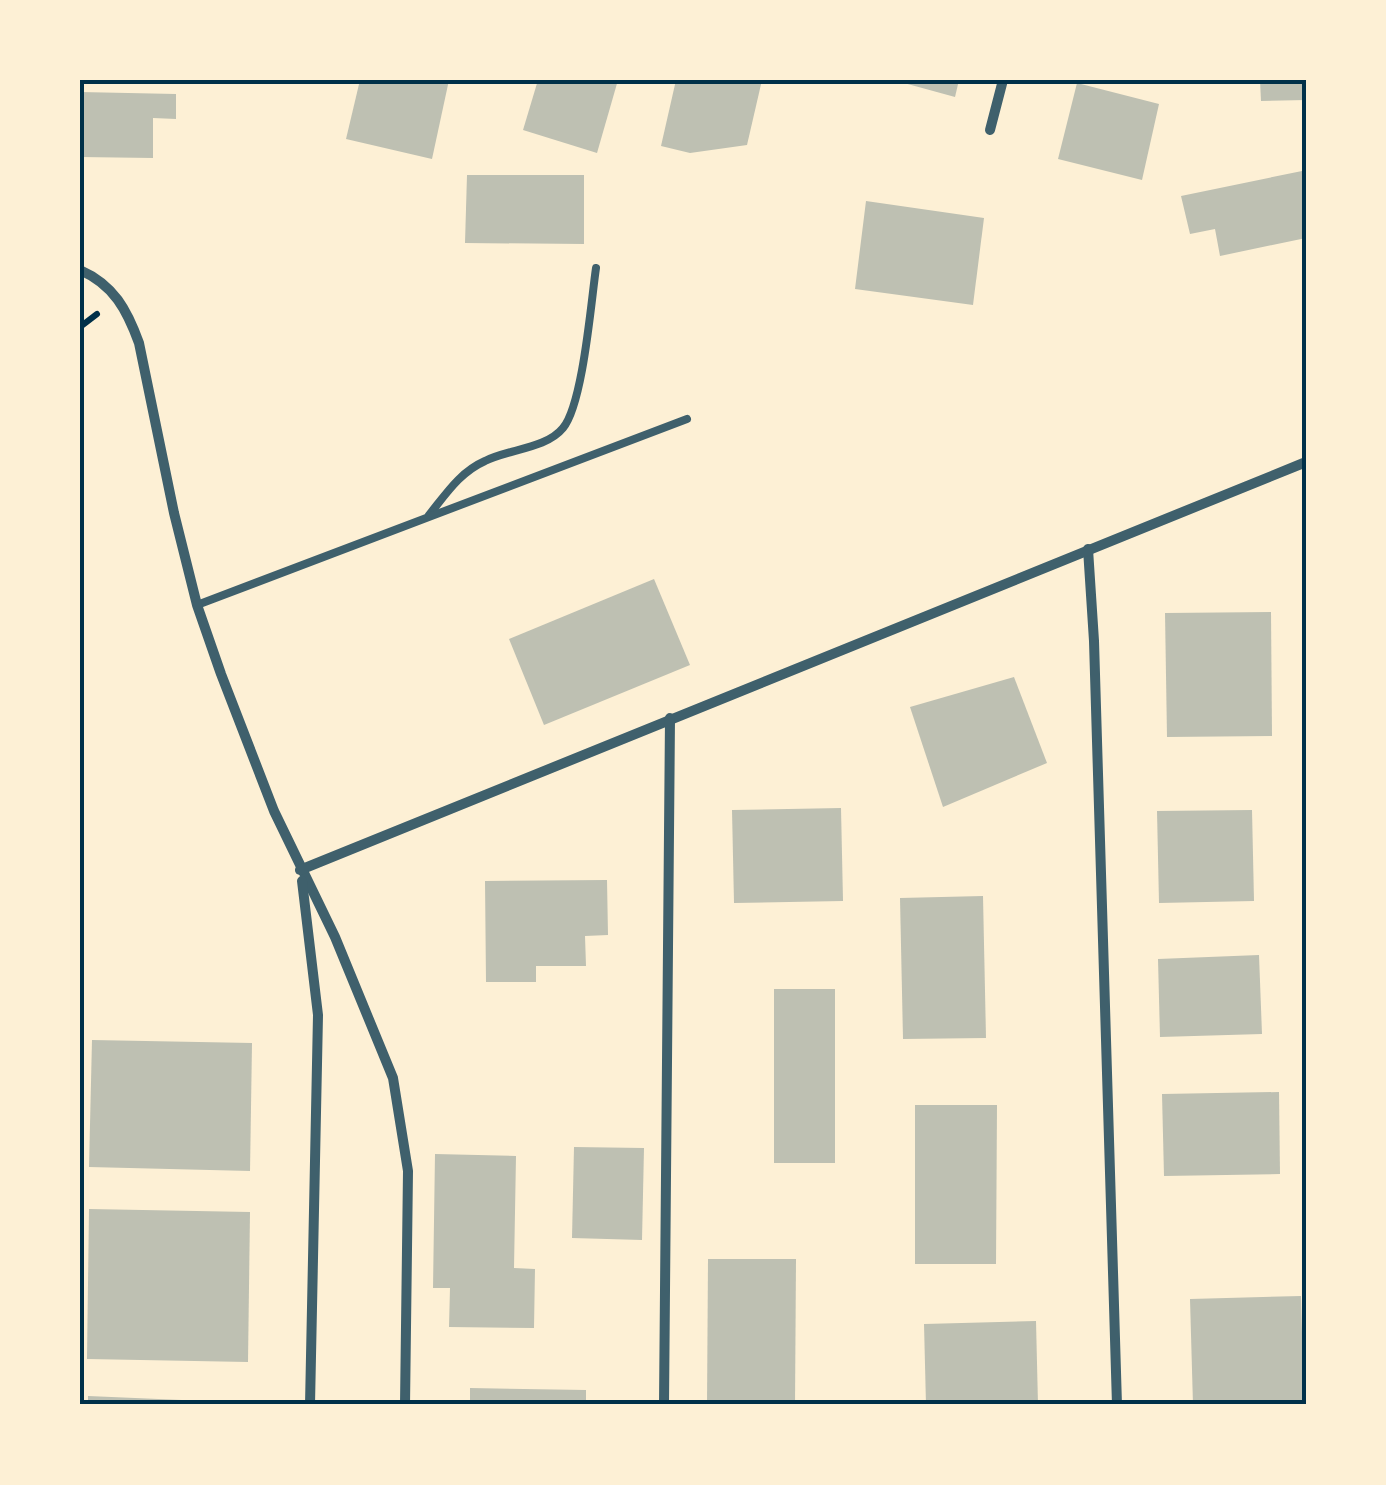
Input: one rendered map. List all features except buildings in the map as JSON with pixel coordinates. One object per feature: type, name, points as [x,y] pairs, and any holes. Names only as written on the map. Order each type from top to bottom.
[{"type":"street","points":[[990,130],[1003,80]]},
{"type":"street","points":[[80,270],[95,276],[118,298],[140,344],[174,513],[198,605],[267,794],[300,870],[335,936],[380,1042],[401,1114],[408,1171],[405,1405]]},
{"type":"street","points":[[300,870],[1306,462]]},
{"type":"street","points":[[1088,549],[1117,1405]]},
{"type":"street","points":[[664,1405],[670,718]]},
{"type":"street","points":[[300,870],[318,1015],[310,1405]]},
{"type":"lane","points":[[426,518],[468,470],[490,458],[547,440],[564,428],[576,397],[596,268]]},
{"type":"lane","points":[[198,605],[687,419]]}]
